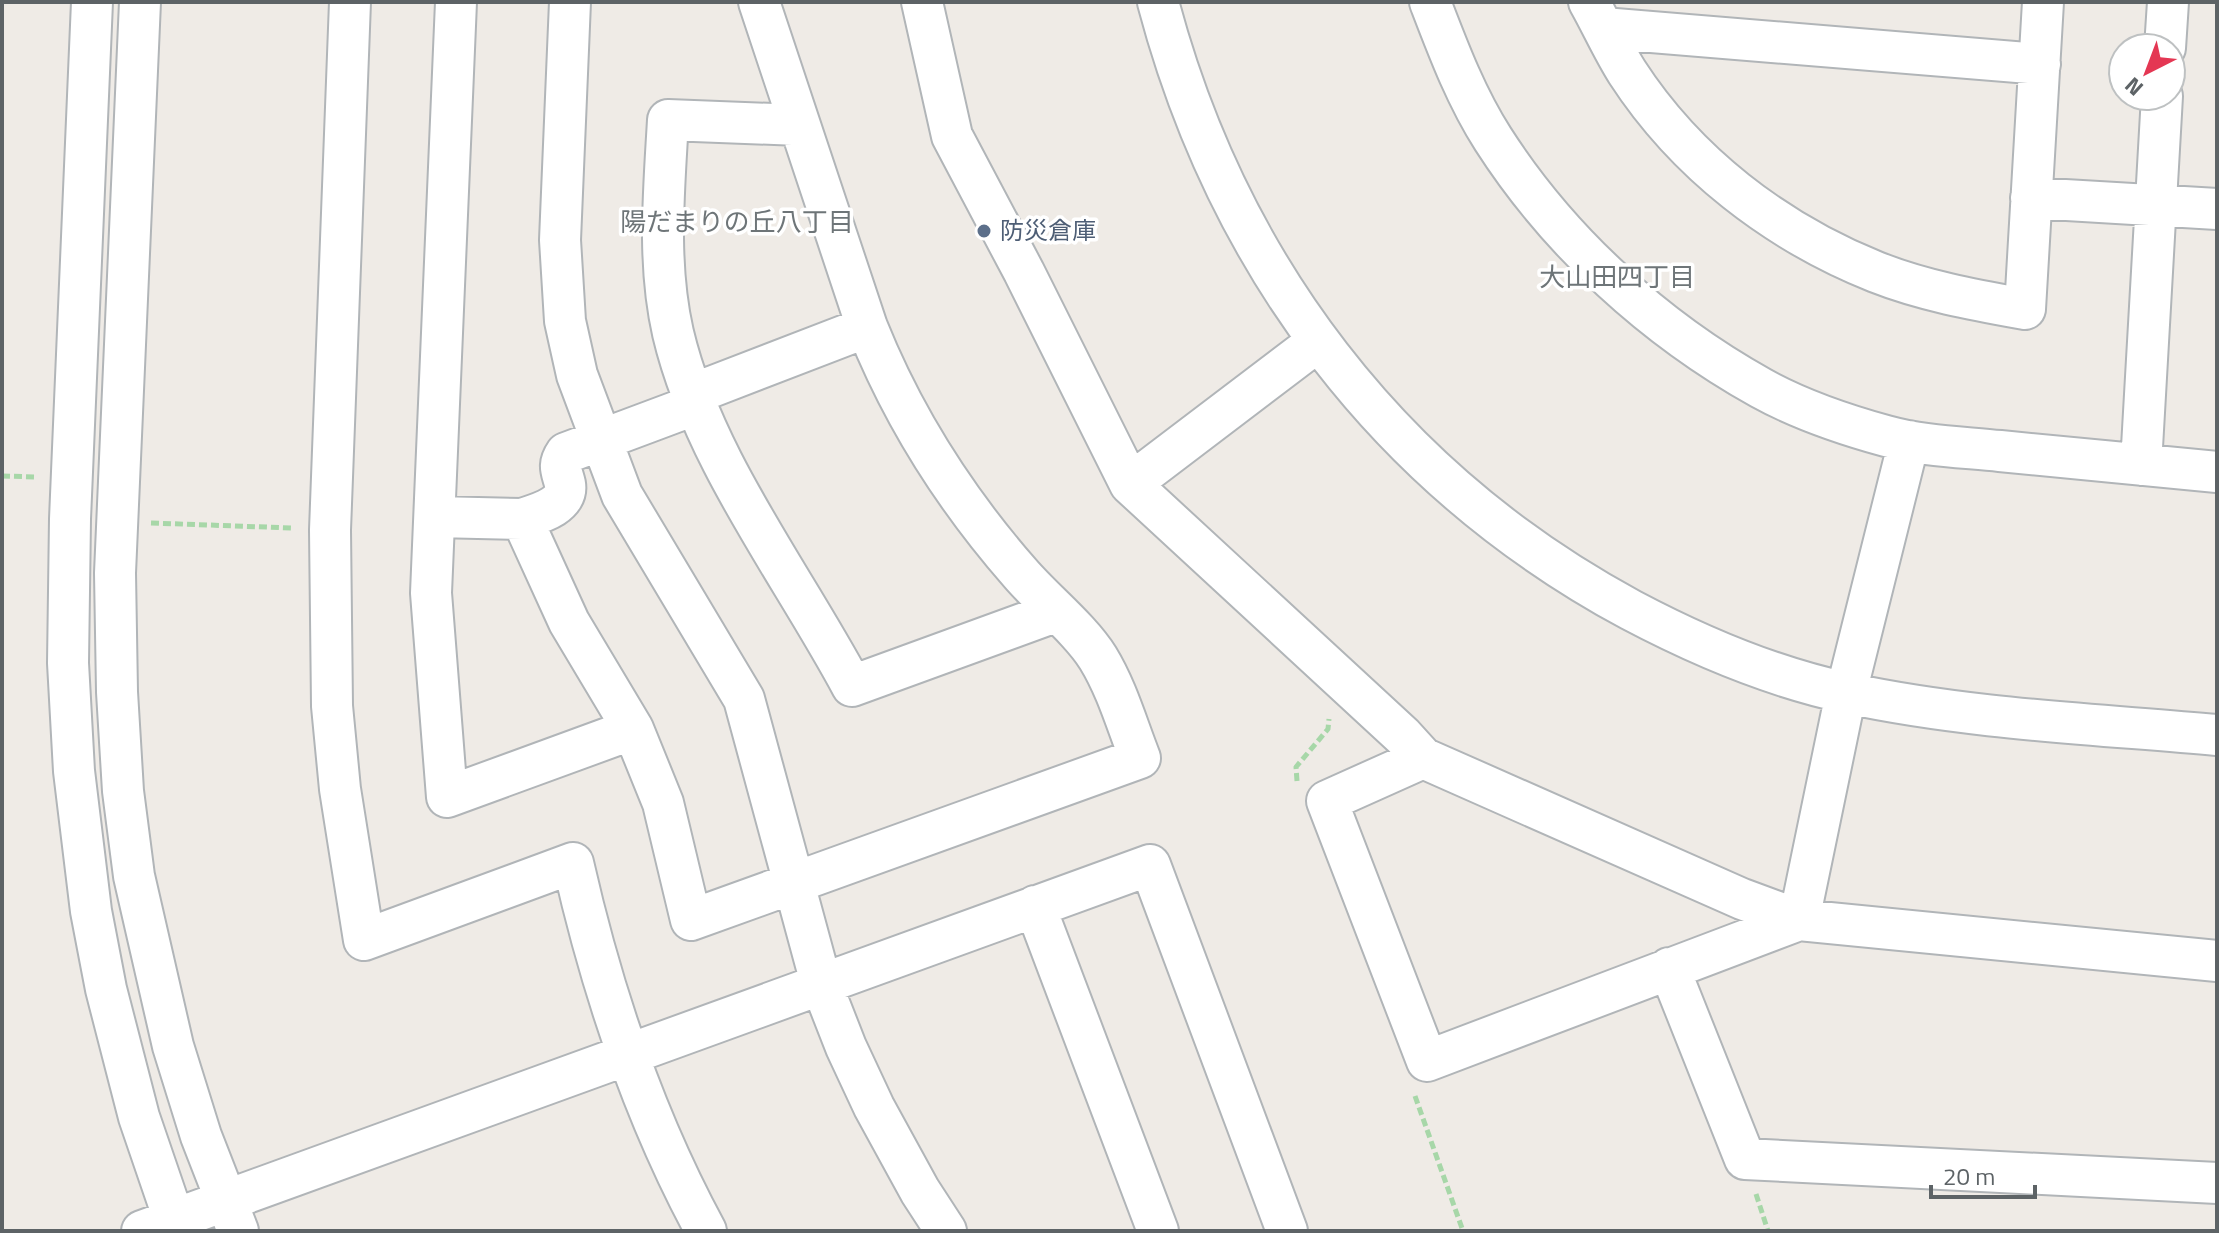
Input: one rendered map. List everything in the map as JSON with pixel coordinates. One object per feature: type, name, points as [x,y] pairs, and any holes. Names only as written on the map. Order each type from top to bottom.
[{"type":"street","points":[[92,2],[70,519],[68,663],[74,771],[91,911],[106,989],[164,1227],[231,1216],[627,1055],[1150,865],[1287,1231]]},
{"type":"street","points":[[140,2],[115,573],[123,791],[134,876],[173,1046],[201,1136],[231,1216]]},
{"type":"street","points":[[350,2],[330,530],[332,706],[340,789],[364,940],[573,863],[599,967],[627,1055],[679,1181],[706,1231]]},
{"type":"street","points":[[456,2],[431,593],[447,797],[633,729]]},
{"type":"street","points":[[570,2],[562,173],[563,288],[570,347],[600,442],[622,495],[744,699],[821,983],[874,1107],[946,1231]]},
{"type":"street","points":[[522,519],[569,622],[633,729],[663,803],[691,920],[1140,758],[1108,675],[1096,654],[991,538],[954,488],[897,394],[867,327],[759,2]]},
{"type":"street","points":[[922,2],[952,136],[1130,484],[1403,736],[1423,758],[1742,899],[1799,920],[2217,961]]},
{"type":"street","points":[[1158,2],[1180,80],[1227,192],[1255,245],[1317,342],[1375,413],[1428,467],[1495,522],[1568,575],[1682,637],[1790,678],[1846,693],[1957,711],[2217,735]]},
{"type":"street","points":[[1430,2],[1462,81],[1484,123],[1531,195],[1580,249],[1637,302],[1703,352],[1763,389],[1821,413],[1909,441],[2217,472]]},
{"type":"street","points":[[1596,15],[1627,72],[1695,154],[1732,189],[1801,236],[1877,273],[1960,297],[2025,309],[2043,2]]},
{"type":"street","points":[[2166,32],[2168,2]]},
{"type":"street","points":[[1596,15],[2040,64]]},
{"type":"street","points":[[2141,465],[2161,112]]},
{"type":"street","points":[[799,125],[668,120],[662,229],[673,333],[695,399],[720,454],[852,686],[1055,612]]},
{"type":"street","points":[[2031,198],[2217,209]]},
{"type":"street","points":[[435,517],[522,519],[538,514],[560,502],[565,494],[560,472],[566,453],[600,442],[867,327]]},
{"type":"street","points":[[1130,484],[1317,342]]},
{"type":"street","points":[[1799,920],[1846,693],[1909,441]]},
{"type":"street","points":[[1423,758],[1327,801],[1427,1061],[1799,920]]},
{"type":"street","points":[[1035,906],[1158,1231]]},
{"type":"street","points":[[1669,968],[1745,1159],[2217,1183]]},
{"type":"path","points":[[2,476],[42,477]]},
{"type":"path","points":[[147,523],[330,530]]},
{"type":"path","points":[[1427,1061],[1406,1071],[1463,1231]]},
{"type":"place","name":"防災倉庫","points":[[984,231]]},
{"type":"district","name":"陽だまりの丘八丁目","points":[[737,222]]},
{"type":"district","name":"大山田四丁目","points":[[1617,277]]}]
